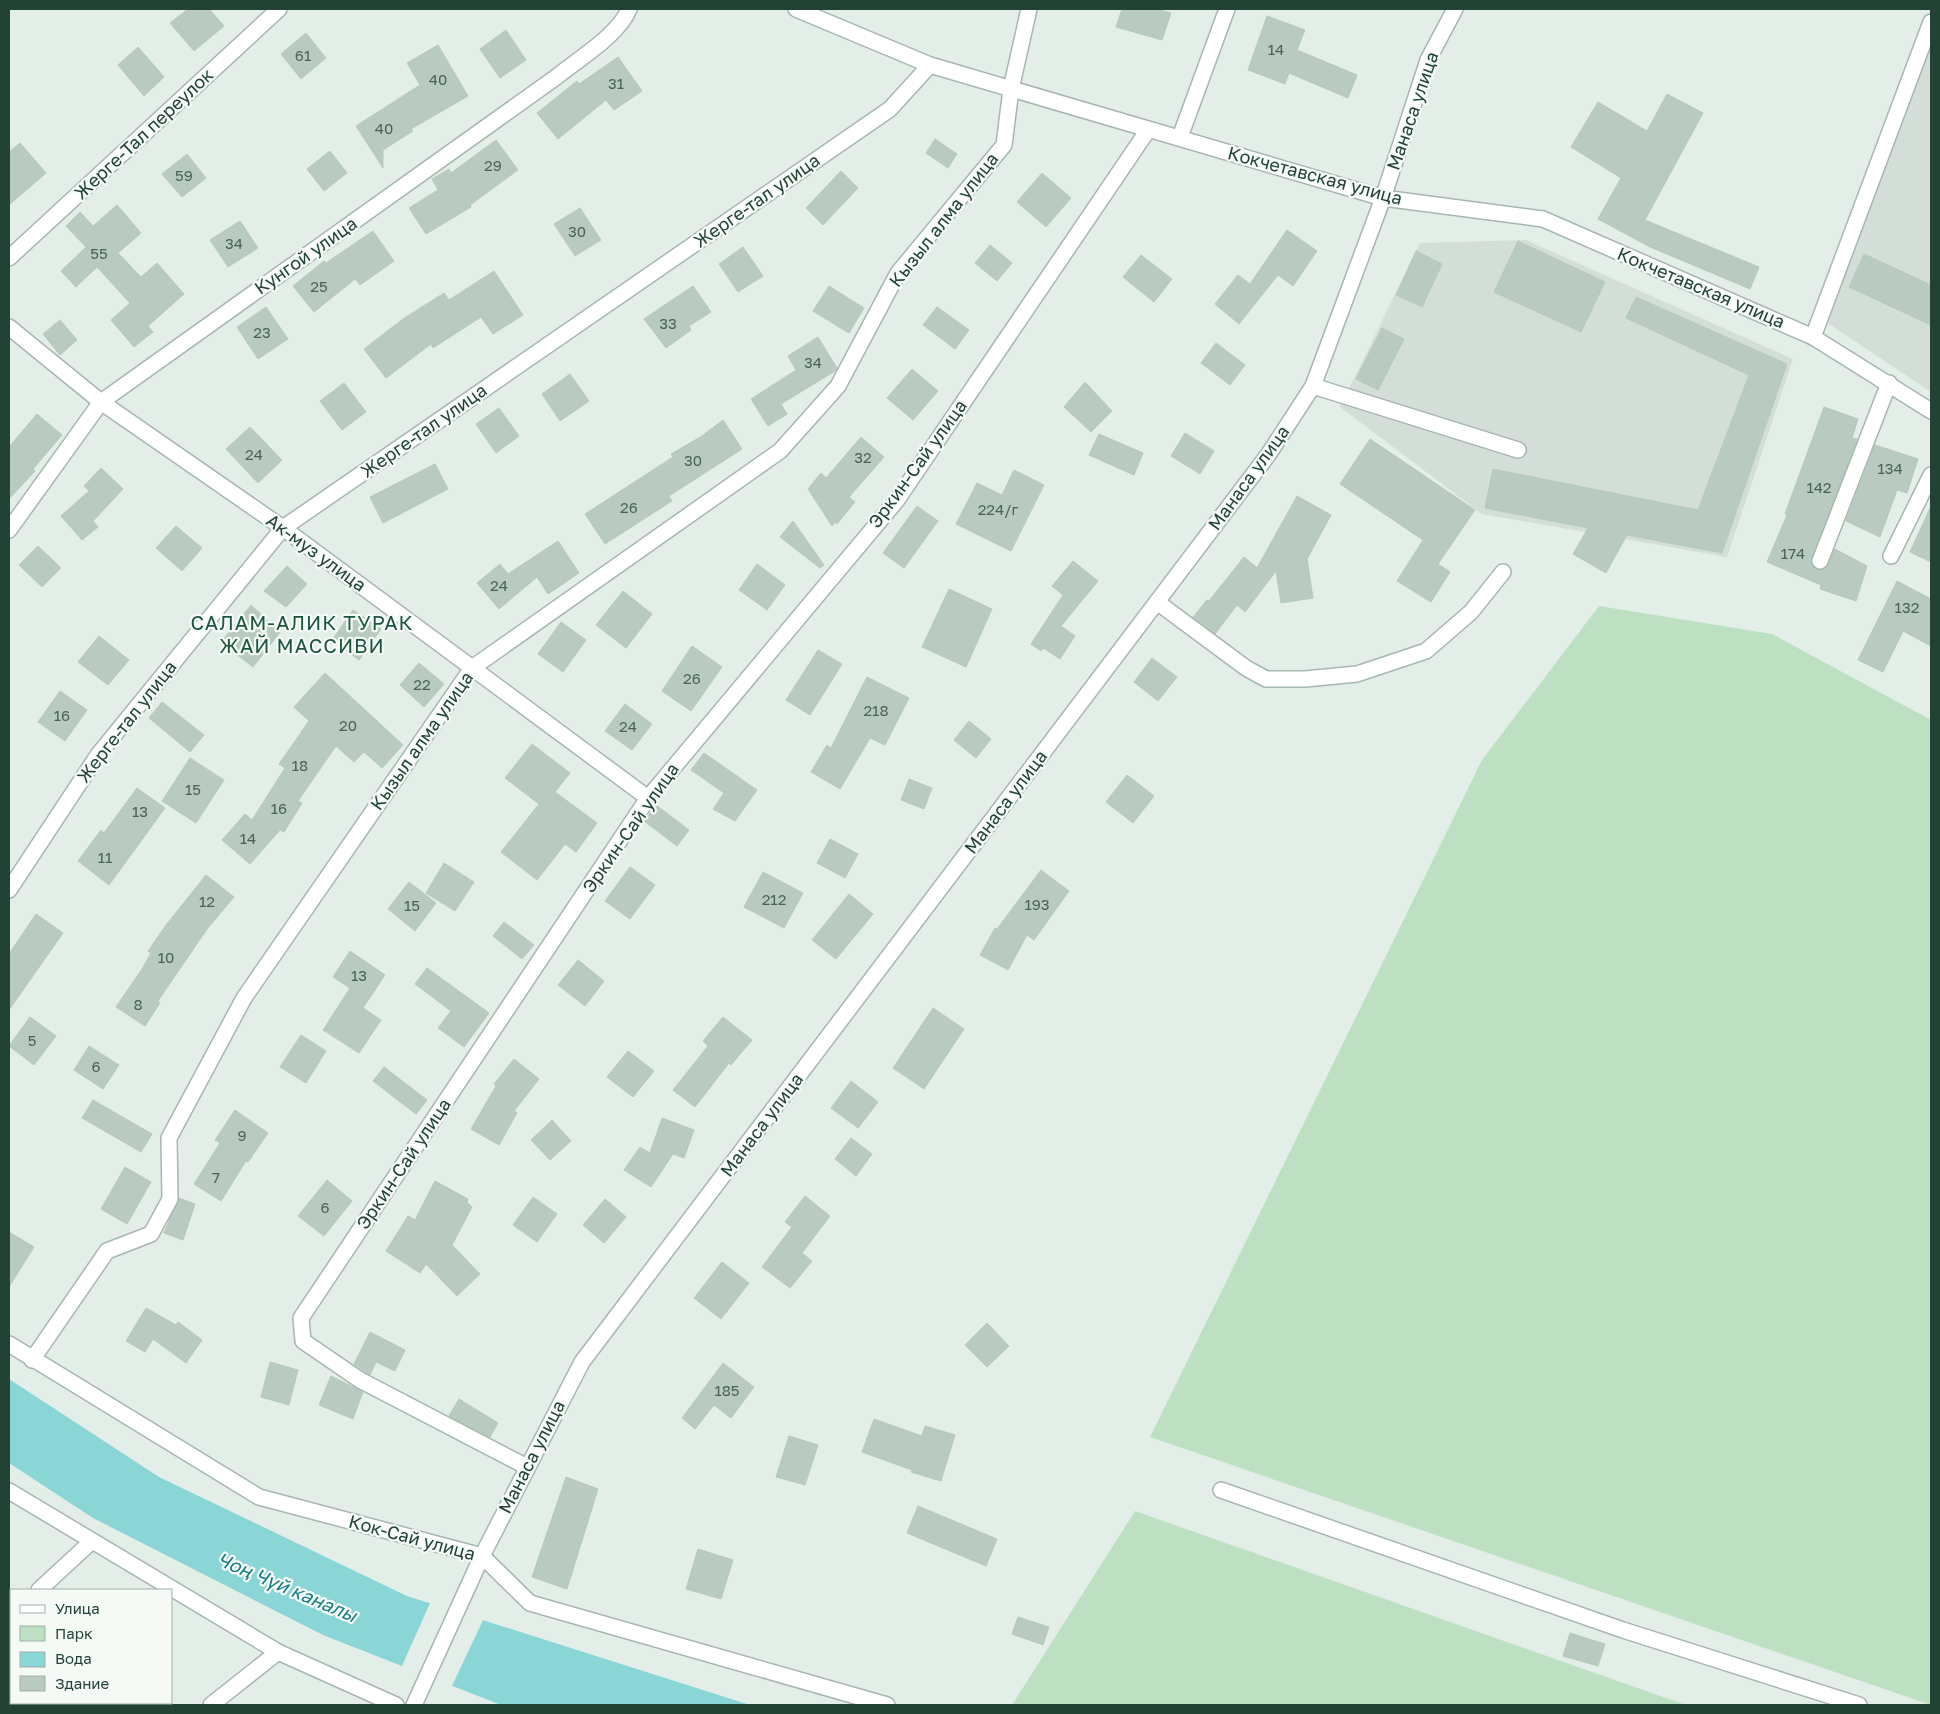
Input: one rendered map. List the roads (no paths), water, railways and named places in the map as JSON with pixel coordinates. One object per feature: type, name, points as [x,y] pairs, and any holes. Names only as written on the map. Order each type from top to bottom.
[{"type":"street","name":"Жерге-Тал переулок","points":[[9,258],[279,9]]},
{"type":"street","name":"Кунгой улица","points":[[9,530],[101,402],[555,78],[607,36],[625,19],[629,9]]},
{"type":"street","name":"Кокчетавская улица","points":[[796,9],[930,66],[1148,130],[1180,137],[1383,198],[1543,219],[1813,337],[1931,411]]},
{"type":"street","name":"Кызыл алма улица","points":[[32,1360],[107,1251],[152,1234],[170,1199],[168,1138],[244,998],[472,668],[780,451],[838,386],[898,273],[1004,145],[1011,89],[1030,9]]},
{"type":"street","points":[[1180,137],[1227,9]]},
{"type":"street","name":"Манаса улица","points":[[417,1700],[482,1556],[582,1362],[1268,455],[1313,386],[1383,198],[1428,60],[1455,9]]},
{"type":"street","points":[[1813,337],[1931,22]]},
{"type":"street","name":"Жерге-тал улица","points":[[9,890],[98,755],[283,528],[890,109],[930,66]]},
{"type":"street","name":"Эркин-Сай улица","points":[[527,1467],[360,1380],[303,1341],[301,1318],[648,798],[897,500],[1148,130]]},
{"type":"street","name":"Ак-муз улица","points":[[9,327],[101,402],[283,528],[648,798]]},
{"type":"street","points":[[1820,561],[1889,383]]},
{"type":"street","points":[[1313,386],[1518,450]]},
{"type":"street","points":[[1891,556],[1931,475]]},
{"type":"street","points":[[1156,602],[1246,668],[1266,678],[1305,679],[1357,674],[1426,651],[1471,612],[1503,572]]},
{"type":"street","name":"Кок-Сай улица","points":[[9,1344],[32,1360],[259,1497],[482,1556],[530,1603],[887,1705]]},
{"type":"street","points":[[1221,1490],[1622,1630],[1858,1705]]},
{"type":"street","points":[[9,1492],[171,1589]]},
{"type":"street","points":[[41,1589],[91,1542]]},
{"type":"street","points":[[172,1590],[278,1652],[396,1705]]},
{"type":"street","points":[[212,1705],[278,1652]]},
{"type":"water","name":"Чоң Чүй каналы","points":[[9,1379],[159,1477],[407,1596],[750,1705],[501,1705],[323,1635],[93,1518],[9,1463]]},
{"type":"district","name":"САЛАМ-АЛИК ТУРАК ЖАЙ МАССИВИ","points":[[302,634]]}]
